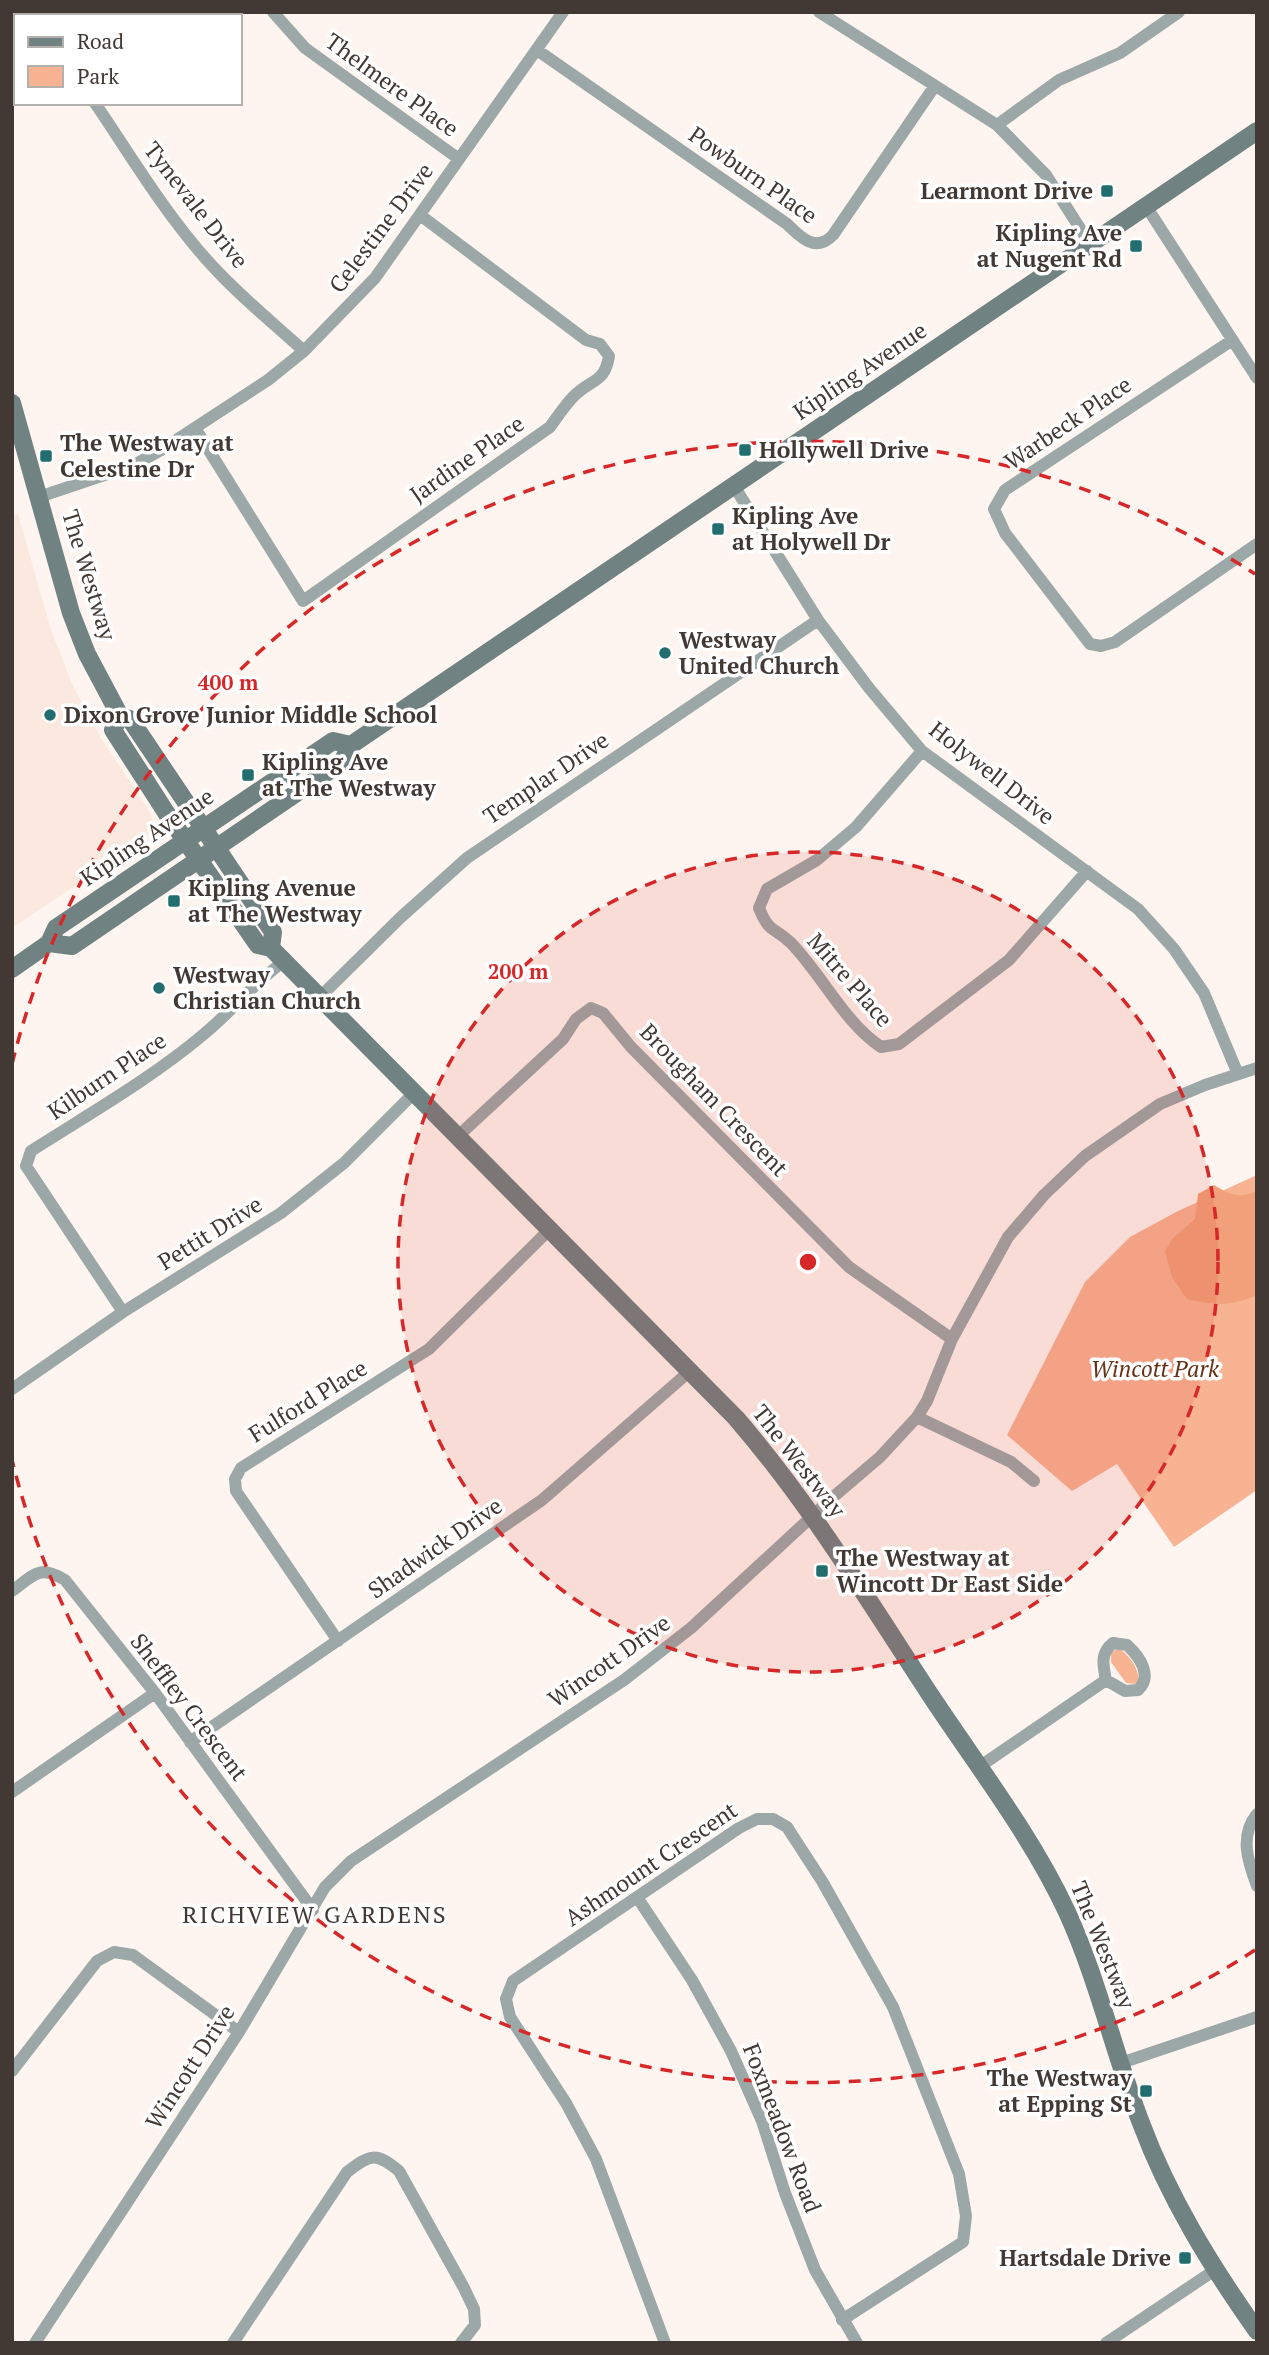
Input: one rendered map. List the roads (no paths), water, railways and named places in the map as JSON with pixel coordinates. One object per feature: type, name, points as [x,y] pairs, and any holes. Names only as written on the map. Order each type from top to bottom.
[{"type":"main road","name":"Kipling Avenue","points":[[49,943],[72,946],[342,762],[351,745],[1257,131]]},
{"type":"main road","name":"The Westway","points":[[12,403],[79,636],[94,670],[120,716],[131,719],[274,932],[277,955]]},
{"type":"main road","name":"The Westway","points":[[120,716],[113,730],[258,945],[277,955],[690,1371],[759,1444],[783,1474],[1030,1843],[1067,1912],[1098,1989],[1152,2152],[1215,2270],[1257,2332]]},
{"type":"main road","name":"Kipling Avenue","points":[[12,969],[49,943],[56,928],[332,741],[351,745]]},
{"type":"street","name":"Thelmere Place","points":[[273,12],[305,48],[459,159]]},
{"type":"street","name":"Celestine Drive","points":[[39,497],[134,465],[268,380],[304,351],[375,278],[564,12]]},
{"type":"street","points":[[997,125],[1059,80],[1120,53],[1179,12]]},
{"type":"street","points":[[820,13],[997,125],[1046,175],[1090,244]]},
{"type":"street","name":"Powburn Place","points":[[537,50],[787,224],[802,238],[816,244],[827,242],[934,87]]},
{"type":"street","name":"Tynevale Drive","points":[[96,105],[205,258],[235,290],[304,351]]},
{"type":"street","points":[[1146,206],[1257,379]]},
{"type":"street","name":"Jardine Place","points":[[195,428],[303,601],[550,426],[576,394],[593,384],[607,370],[609,356],[600,344],[586,340],[420,215]]},
{"type":"street","name":"Warbeck Place","points":[[1231,341],[1005,490],[994,509],[1005,533],[1090,644],[1101,646],[1115,642],[1257,544]]},
{"type":"street","name":"Holywell Drive","points":[[734,486],[818,620],[869,688],[922,751],[1138,909],[1174,949],[1204,993],[1238,1074]]},
{"type":"street","name":"Templar Drive","points":[[319,998],[400,918],[467,858],[818,620]]},
{"type":"street","name":"Mitre Place","points":[[922,751],[856,827],[817,860],[767,890],[759,908],[766,926],[790,941],[865,1035],[881,1047],[899,1044],[1009,960],[1087,871]]},
{"type":"street","name":"Kilburn Place","points":[[123,1312],[26,1166],[31,1151],[114,1099],[203,1035],[260,979],[277,955]]},
{"type":"street","name":"Brougham Crescent","points":[[457,1137],[563,1039],[576,1019],[591,1009],[603,1013],[631,1046],[849,1267],[952,1339]]},
{"type":"street","name":"Wincott Drive","points":[[35,2343],[239,2032],[325,1887],[351,1861],[646,1664],[719,1604],[880,1457],[917,1417],[928,1401],[952,1339],[1008,1237],[1044,1195],[1085,1156],[1160,1104],[1257,1068]]},
{"type":"street","name":"Pettit Drive","points":[[12,1388],[123,1312],[281,1213],[344,1163],[414,1093]]},
{"type":"street","name":"Fulford Place","points":[[338,1641],[236,1491],[235,1479],[241,1468],[429,1349],[549,1230]]},
{"type":"street","name":"Shadwick Drive","points":[[190,1742],[542,1500],[690,1371]]},
{"type":"street","points":[[917,1417],[1011,1462],[1034,1481]]},
{"type":"street","name":"Sheffley Crescent","points":[[12,1591],[39,1572],[50,1571],[65,1580],[155,1693],[313,1910]]},
{"type":"street","points":[[979,1767],[1106,1680]]},
{"type":"street","points":[[12,1792],[155,1693]]},
{"type":"street","points":[[1257,1814],[1252,1820],[1247,1837],[1246,1857],[1257,1886]]},
{"type":"street","name":"Ashmount Crescent","points":[[665,2343],[596,2159],[566,2103],[510,2017],[506,1999],[513,1981],[738,1828],[757,1819],[773,1819],[787,1828],[822,1881],[893,2007],[959,2174],[966,2216],[963,2242],[842,2320]]},
{"type":"street","name":"Foxmeadow Road","points":[[637,1897],[692,1980],[731,2051],[762,2121],[785,2193],[815,2270],[857,2343]]},
{"type":"street","points":[[12,2071],[97,1961],[114,1952],[133,1955],[239,2032]]},
{"type":"street","points":[[1121,2063],[1257,2017]]},
{"type":"street","points":[[233,2343],[347,2172],[366,2158],[384,2159],[399,2171],[464,2288],[474,2308],[475,2325],[461,2343]]},
{"type":"street","points":[[1106,2343],[1215,2270]]},
{"type":"place","name":"Learmont Drive","points":[[1107,191]]},
{"type":"place","name":"Kipling Ave at Nugent Rd","points":[[1136,246]]},
{"type":"place","name":"Hollywell Drive","points":[[745,450]]},
{"type":"place","name":"The Westway at Celestine Dr","points":[[46,456]]},
{"type":"place","name":"Kipling Ave at Holywell Dr","points":[[718,529]]},
{"type":"place","name":"Westway United Church","points":[[665,653]]},
{"type":"place","name":"Dixon Grove Junior Middle School","points":[[50,715]]},
{"type":"place","name":"Kipling Ave at The Westway","points":[[248,775]]},
{"type":"place","name":"Kipling Avenue at The Westway","points":[[174,901]]},
{"type":"place","name":"Westway Christian Church","points":[[159,988]]},
{"type":"place","name":"The Westway at Wincott Dr East Side","points":[[822,1571]]},
{"type":"place","name":"The Westway at Epping St","points":[[1146,2091]]},
{"type":"place","name":"Hartsdale Drive","points":[[1185,2258]]},
{"type":"district","name":"RICHVIEW GARDENS","points":[[315,1915]]},
{"type":"park label","name":"Wincott Park","points":[[1155,1369]]}]
